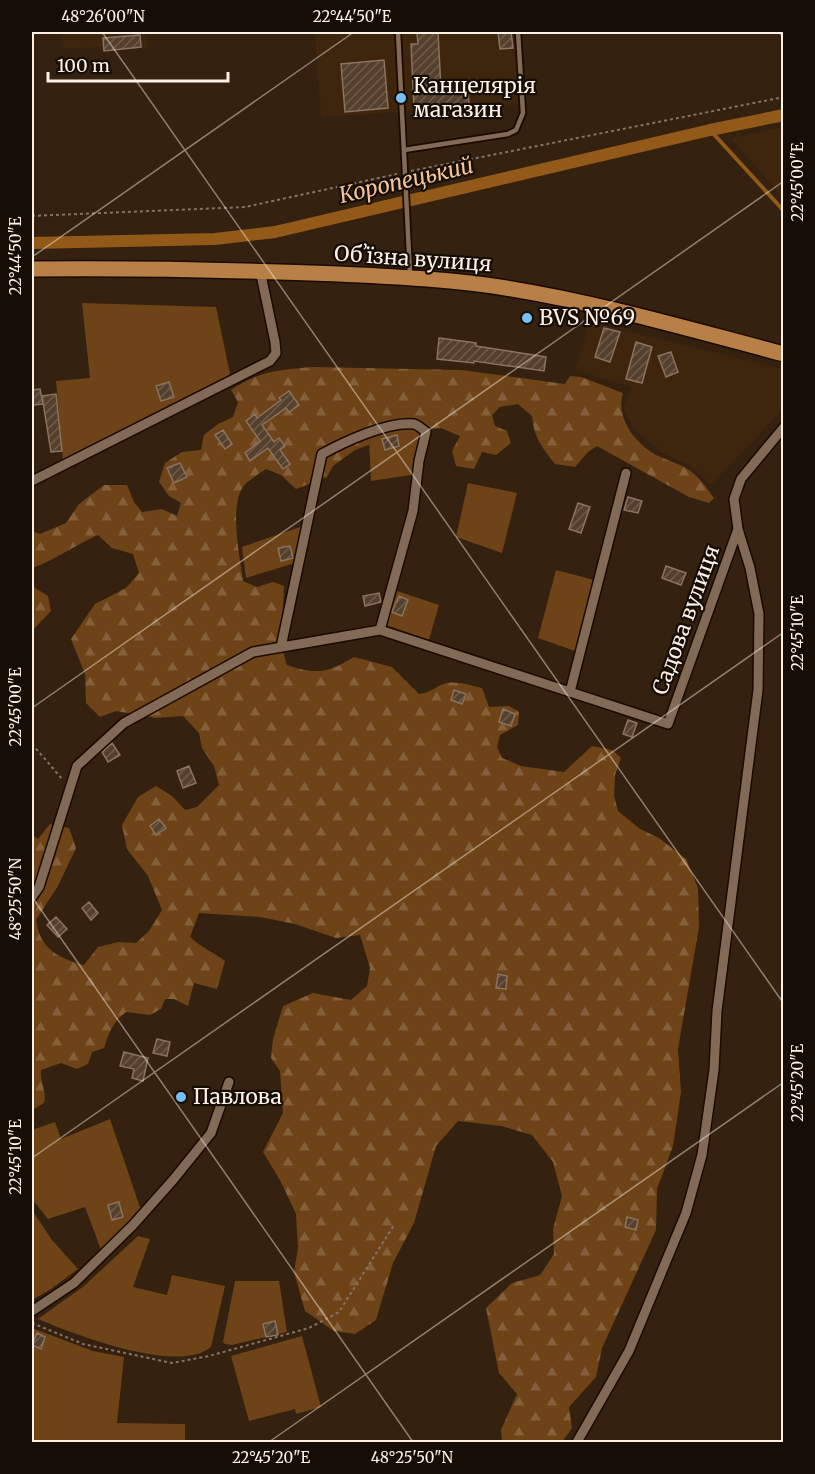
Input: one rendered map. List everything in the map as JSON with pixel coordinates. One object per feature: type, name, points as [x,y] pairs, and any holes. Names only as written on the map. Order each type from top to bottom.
[{"type":"main road","name":"Обʼїзна вулиця","points":[[32,269],[145,267],[260,270],[410,278],[507,288],[645,317],[783,354]]},
{"type":"street","points":[[32,481],[270,361],[276,353],[275,342],[260,270]]},
{"type":"street","points":[[281,647],[322,454],[338,445],[392,426],[416,424],[426,432],[426,438],[419,461],[413,511],[380,630]]},
{"type":"street","points":[[577,1443],[629,1351],[686,1213],[702,1155],[714,1070],[717,1011],[758,690],[759,614],[750,568],[738,529],[734,499],[741,479],[783,427]]},
{"type":"street","points":[[32,897],[39,887],[77,766],[124,723],[253,652],[380,630],[570,692],[626,473]]},
{"type":"street","name":"Садова вулиця","points":[[570,692],[668,724],[738,529]]},
{"type":"street","points":[[32,1311],[74,1283],[133,1225],[173,1180],[211,1133],[229,1082]]},
{"type":"lane","points":[[398,32],[400,110],[410,278]]},
{"type":"lane","points":[[404,150],[508,134],[516,129],[523,113],[518,32]]},
{"type":"path","points":[[32,744],[70,789]]},
{"type":"path","points":[[32,1323],[83,1344],[172,1363],[209,1356],[309,1328],[339,1312],[394,1225]]},
{"type":"shaded area","points":[[61,32],[146,32],[147,47],[104,51],[103,47],[63,49]]},
{"type":"shaded area","points":[[311,32],[518,32],[523,104],[321,117],[315,35]]},
{"type":"shaded area","points":[[784,127],[783,197],[731,138]]},
{"type":"shaded area","points":[[590,322],[783,369],[783,409],[711,485],[690,466],[661,452],[634,429],[623,408],[631,387],[575,370]]},
{"type":"green space","points":[[82,303],[216,307],[230,374],[225,379],[63,461],[56,381],[90,378]]},
{"type":"green space","points":[[312,367],[461,370],[565,384],[570,376],[581,377],[623,393],[621,402],[624,418],[638,441],[656,455],[689,470],[714,498],[709,503],[689,497],[597,446],[588,452],[575,467],[555,464],[537,436],[532,416],[518,404],[500,407],[492,415],[495,426],[507,431],[511,443],[496,455],[482,452],[474,469],[456,466],[452,451],[460,436],[441,428],[408,430],[355,450],[333,466],[327,477],[296,489],[281,475],[266,469],[243,487],[237,507],[237,533],[243,581],[257,587],[273,582],[284,586],[283,611],[278,636],[287,665],[322,671],[354,657],[392,667],[419,694],[451,683],[482,688],[489,707],[509,706],[519,712],[518,725],[500,735],[497,747],[502,758],[521,766],[564,772],[592,746],[612,750],[621,758],[615,775],[614,796],[618,811],[640,829],[659,838],[686,859],[698,888],[699,927],[678,1049],[681,1092],[673,1146],[657,1189],[656,1230],[602,1348],[596,1377],[569,1407],[572,1428],[562,1442],[502,1442],[501,1430],[517,1394],[499,1373],[486,1308],[512,1283],[540,1275],[554,1254],[553,1229],[562,1196],[553,1162],[532,1135],[501,1126],[458,1121],[436,1146],[414,1223],[393,1263],[376,1320],[355,1334],[334,1331],[305,1311],[294,1272],[298,1248],[296,1214],[263,1152],[283,1113],[280,1071],[271,1058],[273,1039],[283,1006],[313,993],[351,1000],[367,986],[370,968],[360,935],[336,938],[295,924],[260,917],[199,913],[190,937],[225,961],[217,989],[194,983],[188,1006],[174,999],[165,999],[161,1009],[150,1015],[126,1012],[112,1028],[104,1048],[92,1052],[88,1064],[77,1069],[61,1063],[41,1070],[44,1103],[32,1110],[32,835],[38,839],[50,824],[69,828],[76,848],[59,884],[36,920],[42,938],[52,951],[84,965],[98,947],[119,942],[136,943],[149,931],[162,910],[148,876],[127,849],[122,825],[138,797],[156,786],[172,796],[185,810],[197,807],[219,785],[214,766],[202,748],[199,733],[183,716],[156,718],[116,711],[100,717],[86,703],[85,674],[71,639],[95,604],[126,588],[139,573],[133,554],[112,548],[98,535],[32,568],[32,531],[40,534],[66,523],[79,504],[104,485],[127,485],[134,502],[142,512],[162,509],[177,516],[181,503],[169,496],[159,482],[165,463],[182,452],[201,450],[204,435],[218,424],[233,417],[238,402],[231,390],[260,375]]},
{"type":"green space","points":[[413,427],[422,435],[411,475],[371,481],[369,438],[392,430]]},
{"type":"green space","points":[[468,483],[517,493],[502,553],[456,537]]},
{"type":"green space","points":[[303,526],[295,563],[246,578],[242,547]]},
{"type":"green space","points":[[556,570],[594,580],[575,651],[538,638]]},
{"type":"green space","points":[[32,586],[48,596],[51,611],[32,631]]},
{"type":"green space","points":[[397,591],[439,605],[429,640],[386,625]]},
{"type":"green space","points":[[110,1119],[141,1210],[101,1250],[85,1207],[48,1219],[32,1199],[32,1130],[55,1122],[61,1139]]},
{"type":"green space","points":[[32,1210],[52,1240],[78,1269],[32,1300]]},
{"type":"green space","points":[[138,1236],[150,1239],[133,1287],[167,1295],[172,1275],[225,1286],[211,1347],[196,1354],[175,1357],[151,1354],[100,1342],[38,1319],[84,1286]]},
{"type":"green space","points":[[235,1281],[279,1281],[287,1332],[232,1345],[225,1344],[223,1342]]},
{"type":"green space","points":[[32,1328],[93,1351],[124,1357],[117,1423],[185,1424],[185,1442],[32,1442]]},
{"type":"green space","points":[[302,1336],[321,1407],[296,1414],[295,1409],[249,1421],[231,1356]]},
{"type":"building","points":[[417,32],[438,32],[441,90],[468,89],[469,105],[414,107],[411,44],[418,44]]},
{"type":"building","points":[[498,32],[511,32],[513,48],[500,49]]},
{"type":"building","points":[[140,35],[141,47],[104,51],[103,38]]},
{"type":"building","points":[[384,60],[388,108],[345,112],[341,64]]},
{"type":"building","points":[[604,328],[620,332],[610,362],[595,357]]},
{"type":"building","points":[[439,338],[546,357],[544,371],[474,361],[474,363],[437,359]]},
{"type":"building","points":[[636,342],[652,347],[642,383],[626,379]]},
{"type":"building","points":[[671,352],[678,372],[666,377],[658,356]]},
{"type":"building","points":[[169,382],[174,397],[161,401],[156,386]]},
{"type":"building","points":[[40,389],[43,404],[33,405],[32,390]]},
{"type":"building","points":[[289,391],[299,405],[289,412],[286,408],[262,425],[274,442],[279,438],[285,446],[280,450],[290,464],[283,469],[268,448],[250,461],[245,453],[260,441],[246,421],[255,414],[257,418]]},
{"type":"building","points":[[56,394],[62,451],[51,452],[42,396]]},
{"type":"building","points":[[223,430],[232,444],[225,449],[215,435]]},
{"type":"building","points":[[397,435],[399,446],[385,450],[382,439]]},
{"type":"building","points":[[180,463],[187,477],[174,483],[167,468]]},
{"type":"building","points":[[628,497],[642,501],[638,513],[624,510]]},
{"type":"building","points":[[578,503],[590,507],[581,533],[569,529]]},
{"type":"building","points":[[290,546],[293,558],[281,561],[278,548]]},
{"type":"building","points":[[666,566],[686,573],[681,585],[662,578]]},
{"type":"building","points":[[379,593],[381,602],[365,606],[363,596]]},
{"type":"building","points":[[399,596],[408,600],[402,616],[392,612]]},
{"type":"building","points":[[454,690],[466,694],[462,704],[451,700]]},
{"type":"building","points":[[503,709],[515,714],[511,726],[499,722]]},
{"type":"building","points":[[628,720],[637,723],[632,737],[623,734]]},
{"type":"building","points":[[112,743],[120,755],[108,762],[102,752]]},
{"type":"building","points":[[189,766],[196,783],[183,788],[177,771]]},
{"type":"building","points":[[159,819],[166,828],[156,835],[150,826]]},
{"type":"building","points":[[89,902],[98,913],[91,920],[82,908]]},
{"type":"building","points":[[56,917],[67,929],[58,937],[47,925]]},
{"type":"building","points":[[498,974],[507,976],[506,989],[496,988]]},
{"type":"building","points":[[157,1039],[170,1042],[167,1056],[153,1053]]},
{"type":"building","points":[[124,1052],[148,1058],[143,1081],[132,1078],[134,1069],[120,1066]]},
{"type":"building","points":[[119,1202],[123,1217],[112,1220],[108,1205]]},
{"type":"building","points":[[627,1217],[638,1220],[636,1230],[625,1227]]},
{"type":"building","points":[[275,1321],[278,1335],[266,1337],[263,1324]]},
{"type":"building","points":[[37,1333],[45,1337],[41,1349],[32,1345]]},
{"type":"waterway","name":"Коропецький","points":[[32,243],[215,239],[275,232],[710,130],[784,115]]},
{"type":"waterway","points":[[710,130],[784,211]]},
{"type":"place","name":"Канцелярія магазин","points":[[401,98]]},
{"type":"place","name":"BVS №69","points":[[527,318]]},
{"type":"place","name":"Павлова","points":[[181,1097]]}]
